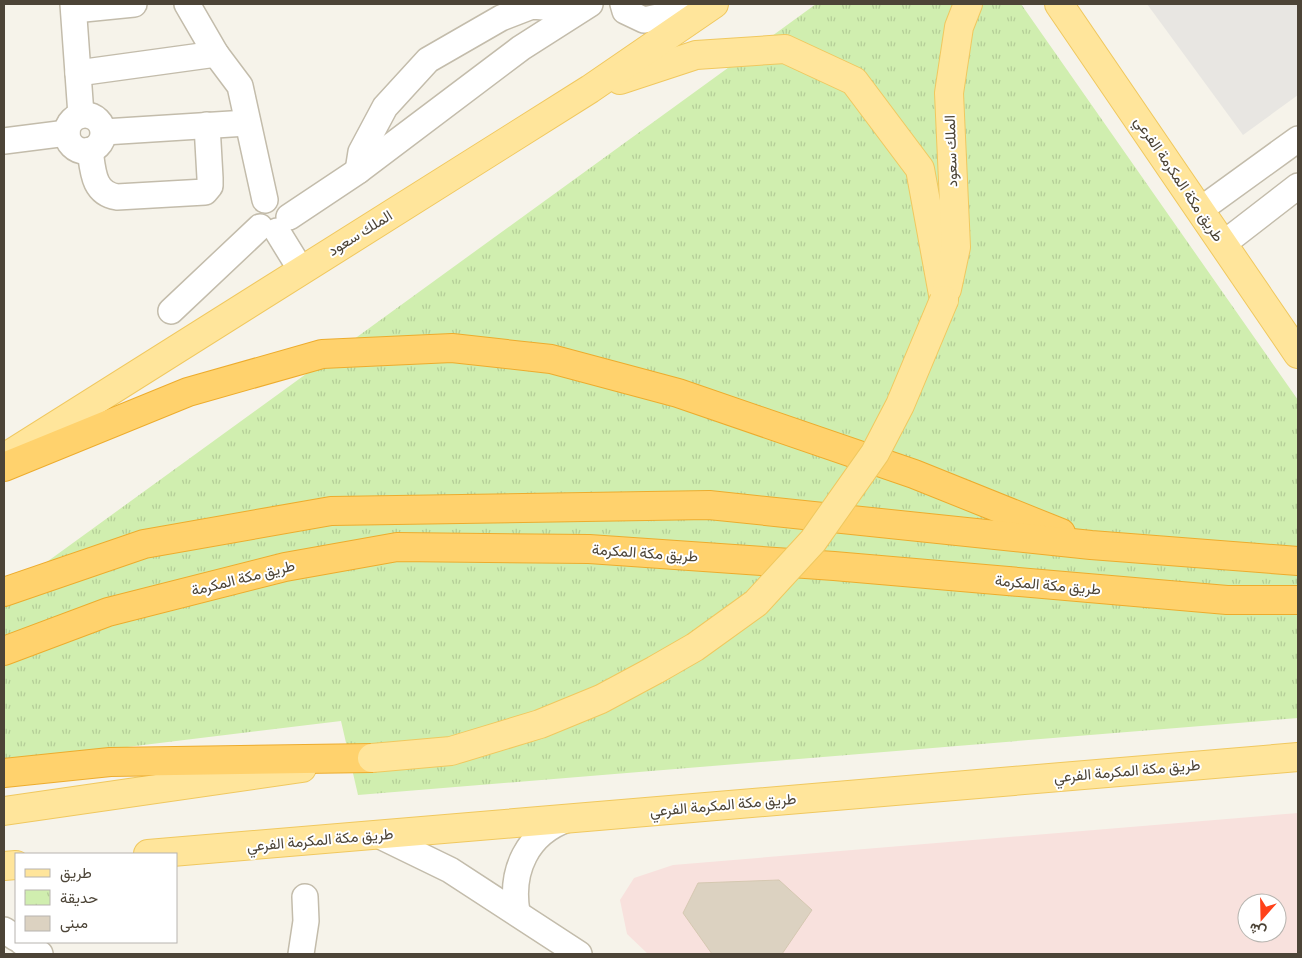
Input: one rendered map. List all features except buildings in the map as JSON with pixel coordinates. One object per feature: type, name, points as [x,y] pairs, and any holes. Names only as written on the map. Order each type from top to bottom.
[{"type":"highway","points":[[4,467],[188,392],[322,354],[452,348],[551,359],[678,393],[914,474],[1090,545]]},
{"type":"highway","points":[[4,592],[144,544],[331,511],[709,505],[1090,545],[1298,561]]},
{"type":"highway","name":"طريق مكة المكرمة","points":[[4,651],[108,612],[285,566],[396,547],[589,549],[834,566],[1227,600],[1298,600]]},
{"type":"highway","points":[[1030,583],[1298,612]]},
{"type":"highway","points":[[4,773],[110,762],[372,758]]},
{"type":"main road","name":"الملك سعود","points":[[4,811],[372,758],[450,751],[540,724],[601,698],[695,647],[756,603],[813,541],[876,454],[900,405],[944,300],[956,247],[949,93],[959,27],[968,4]]},
{"type":"main road","name":"طريق مكة المكرمة الفرعي","points":[[1059,4],[1298,354]]},
{"type":"main road","name":"الملك سعود","points":[[4,458],[590,89],[713,5]]},
{"type":"main road","points":[[590,89],[696,55],[785,49],[854,81],[920,169],[944,300]]},
{"type":"main road","name":"طريق مكة المكرمة الفرعي","points":[[161,853],[1298,757]]},
{"type":"street","points":[[134,4],[74,7],[78,73],[74,124],[69,141],[74,147],[97,141],[207,125],[247,123]]},
{"type":"street","points":[[187,4],[216,54],[240,86],[265,200],[272,198],[285,203],[288,209],[275,225]]},
{"type":"street","points":[[623,4],[625,11],[644,20],[713,5]]},
{"type":"street","points":[[358,171],[362,152],[385,107],[428,60],[501,18],[532,6],[584,7]]},
{"type":"street","points":[[171,311],[275,225],[358,171],[514,54],[584,7]]},
{"type":"street","points":[[78,73],[216,54]]},
{"type":"street","points":[[4,141],[74,124],[89,114],[96,118],[95,181],[108,195],[117,197],[204,192],[210,186],[207,125]]},
{"type":"street","points":[[1200,210],[1298,139]]},
{"type":"street","points":[[1223,244],[1298,186]]},
{"type":"street","points":[[275,225],[301,270]]},
{"type":"street","points":[[517,912],[515,882],[525,853],[545,830],[573,818]]},
{"type":"street","points":[[378,836],[450,870],[579,954]]},
{"type":"street","points":[[300,954],[306,921],[305,897]]},
{"type":"street","points":[[4,930],[15,937]]},
{"type":"street","points":[[24,943],[40,954]]},
{"type":"shaded area","points":[[1147,4],[1298,4],[1298,95],[1243,135]]},
{"type":"shaded area","points":[[1298,813],[1298,954],[648,954],[627,934],[620,900],[634,878],[673,865]]},
{"type":"green space","points":[[816,4],[1021,4],[1298,400],[1298,718],[358,795],[341,721],[4,762],[4,593]]}]
